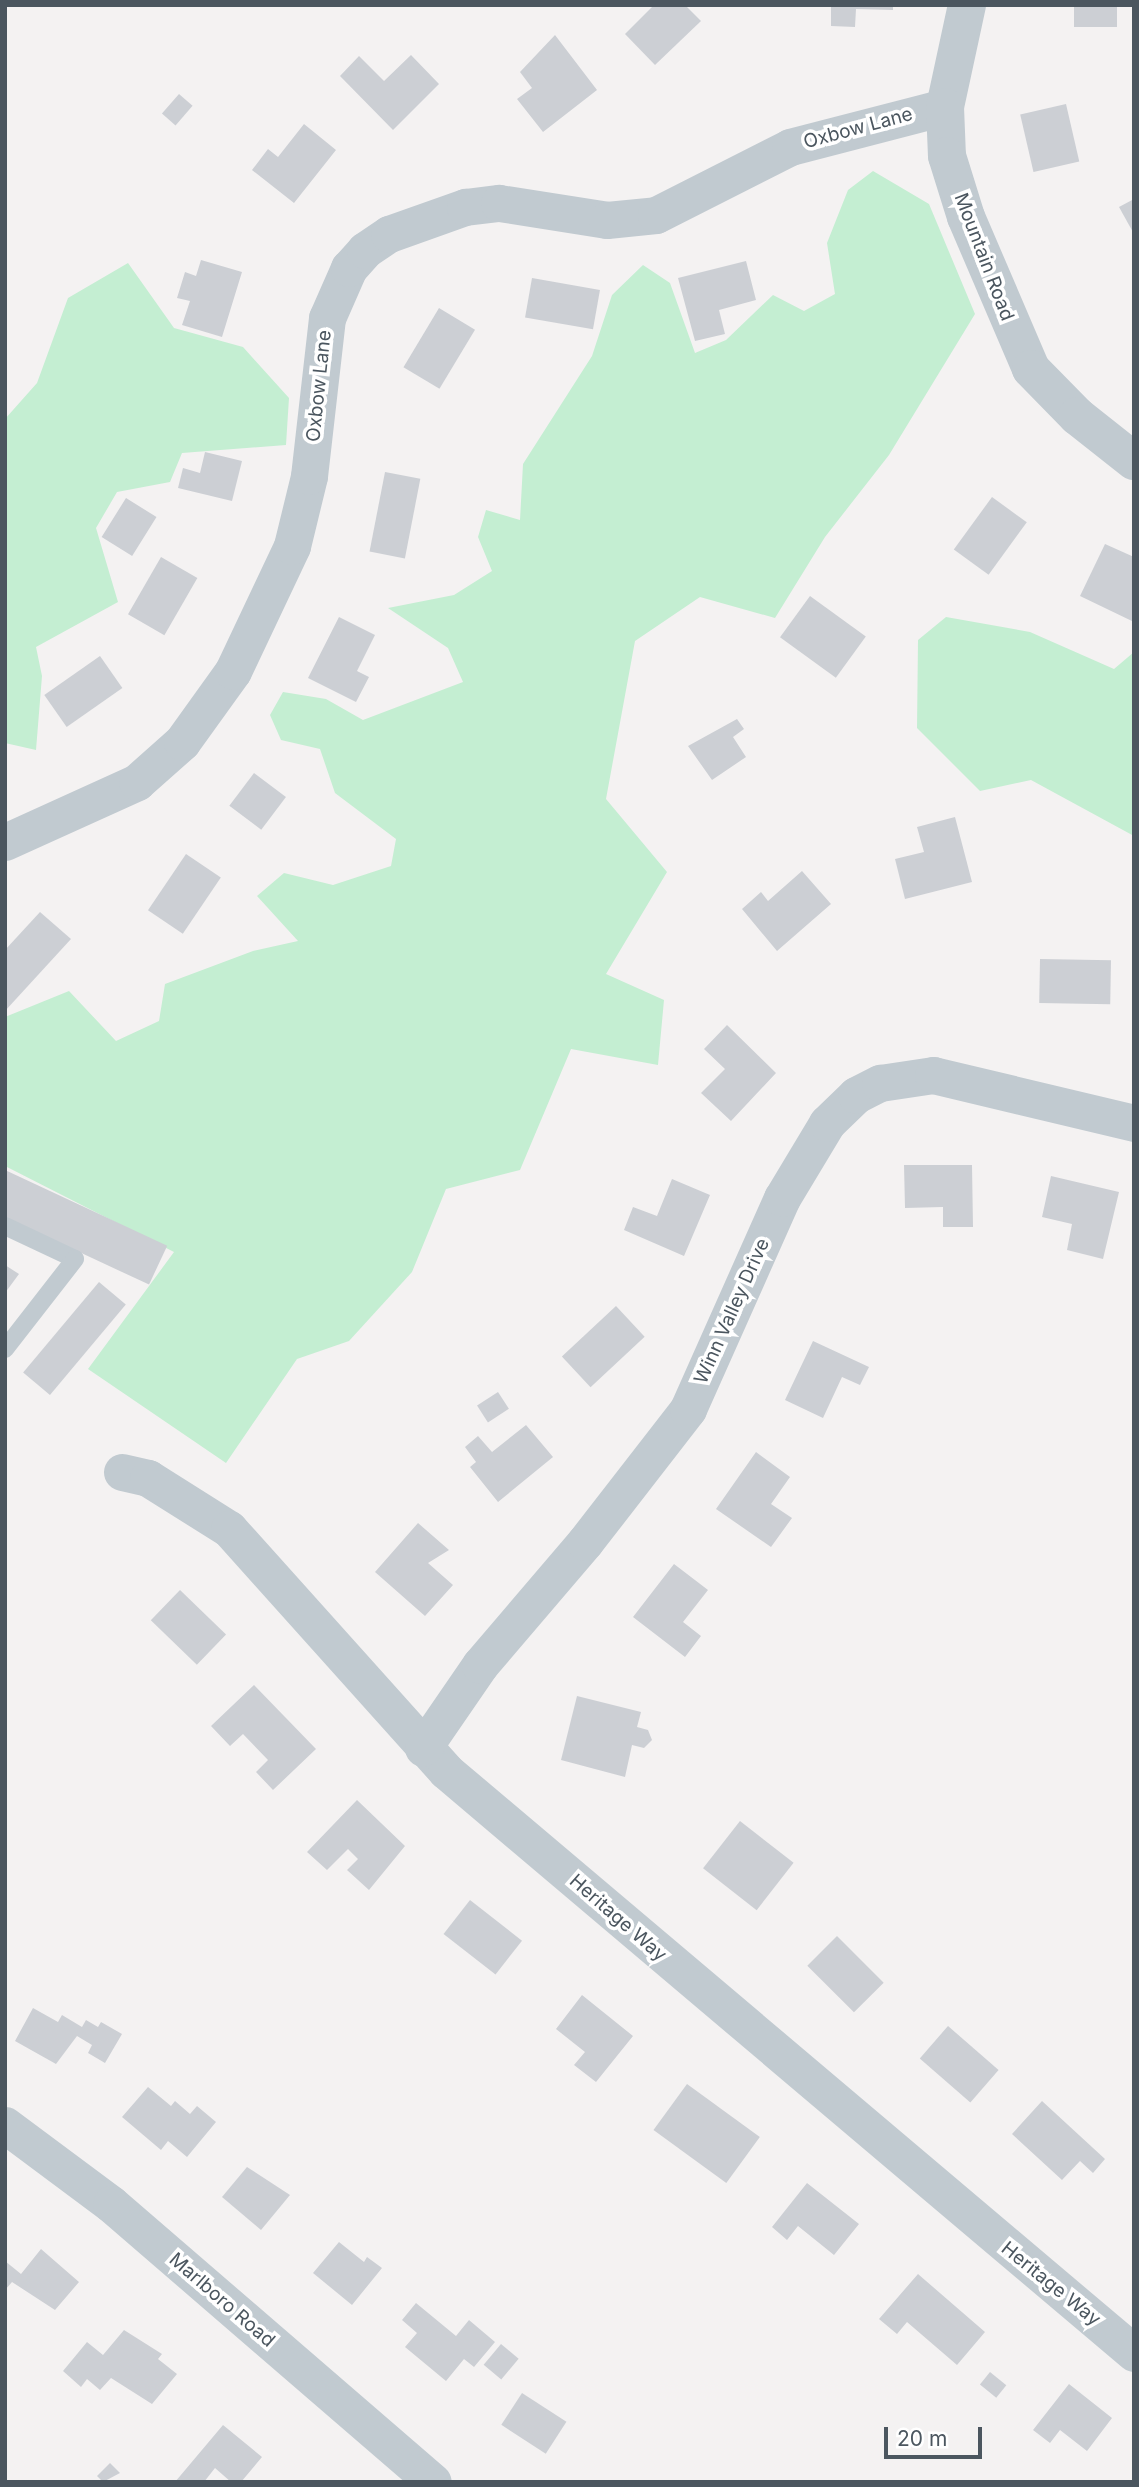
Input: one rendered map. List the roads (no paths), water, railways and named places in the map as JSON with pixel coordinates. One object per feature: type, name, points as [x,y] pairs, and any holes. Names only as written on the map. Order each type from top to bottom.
[{"type":"street","name":"Mountain Road","points":[[967,5],[946,107],[947,156],[965,217],[1031,369],[1077,416],[1134,461]]},
{"type":"street","name":"Oxbow Lane","points":[[5,842],[108,797],[156,768],[182,742],[233,671],[292,546],[309,476],[327,318],[349,268],[365,250],[398,230],[465,206],[499,204],[607,220],[656,215],[790,146],[946,107]]},
{"type":"street","name":"Winn Valley Drive","points":[[423,1748],[480,1665],[585,1542],[688,1409],[782,1198],[827,1123],[856,1095],[880,1083],[933,1075],[1134,1123]]},
{"type":"street","name":"Heritage Way","points":[[122,1472],[148,1478],[239,1539],[423,1748],[956,2207],[1134,2353]]},
{"type":"street","name":"Marlboro Road","points":[[5,2125],[111,2204],[433,2482]]},
{"type":"lane","points":[[5,1226],[75,1259],[5,1349]]}]
